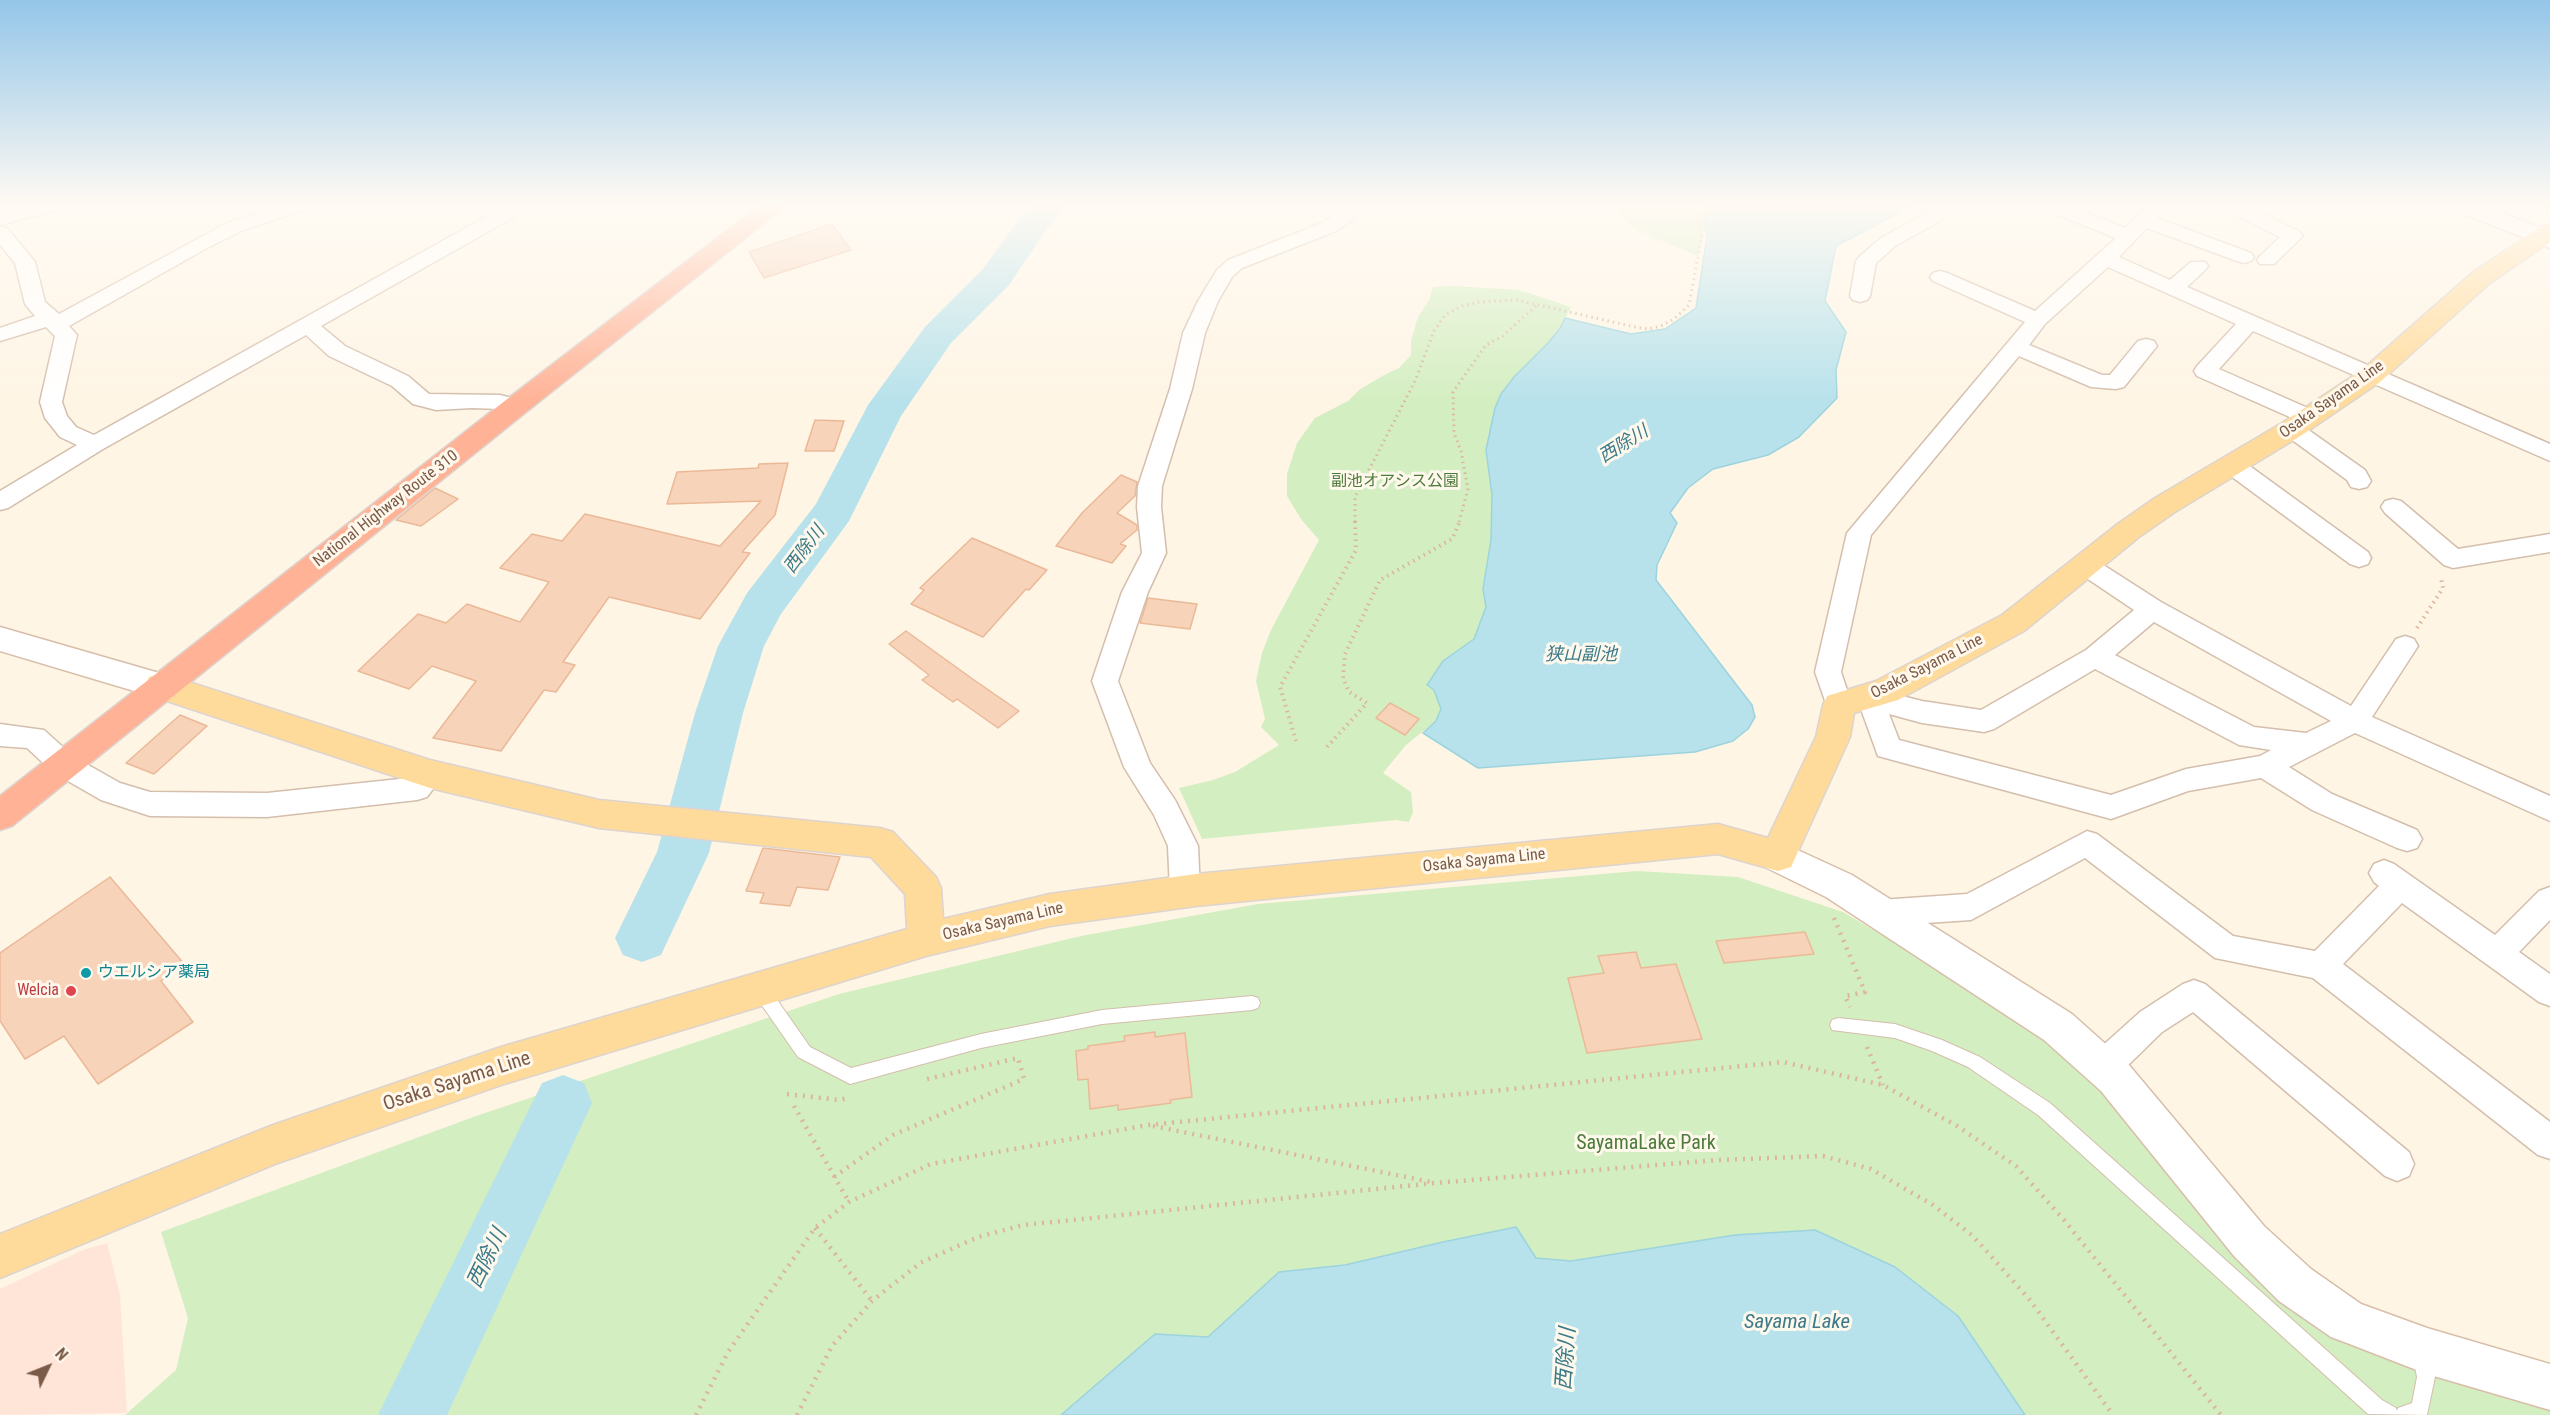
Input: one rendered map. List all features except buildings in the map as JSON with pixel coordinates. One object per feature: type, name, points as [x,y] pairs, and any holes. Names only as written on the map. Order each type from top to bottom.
[{"type":"highway","name":"National Highway Route 310","points":[[0,816],[161,686],[691,271]]},
{"type":"main road","name":"Osaka Sayama Line","points":[[1854,701],[1886,691],[2013,622],[2165,505],[2301,423],[2371,376],[2481,278],[2492,271]]},
{"type":"main road","name":"Osaka Sayama Line","points":[[161,686],[430,774],[600,814],[880,843],[923,888],[926,940]]},
{"type":"main road","points":[[1778,856],[1833,737],[1854,701]]},
{"type":"main road","name":"Osaka Sayama Line","points":[[0,1256],[273,1144],[501,1066],[926,940],[1050,910],[1185,891],[1718,839],[1778,856]]},
{"type":"street","points":[[27,271],[35,304],[66,335],[51,402],[56,418],[68,432],[95,444]]},
{"type":"street","points":[[0,335],[54,321],[149,271]]},
{"type":"street","points":[[0,502],[95,444],[404,271]]},
{"type":"street","points":[[1185,891],[1182,846],[1165,808],[1138,767],[1105,681],[1135,592],[1154,553],[1149,507],[1150,486],[1182,389],[1194,333],[1227,271]]},
{"type":"street","points":[[1860,296],[1864,271]]},
{"type":"street","points":[[2093,271],[2038,320],[1859,533],[1828,672],[1854,701],[1888,748],[2111,807],[2186,780],[2265,766],[2355,720],[2405,646]]},
{"type":"street","points":[[2132,271],[2550,453]]},
{"type":"street","points":[[2172,289],[2192,271]]},
{"type":"street","points":[[1940,276],[2038,320]]},
{"type":"street","points":[[2249,322],[2205,371],[2301,423],[2357,476],[2359,481]]},
{"type":"street","points":[[308,325],[337,351],[400,381],[420,399],[436,403],[500,402],[516,406]]},
{"type":"street","points":[[2016,347],[2099,382],[2116,382],[2146,346]]},
{"type":"street","points":[[2232,465],[2359,558]]},
{"type":"street","points":[[2393,507],[2453,559],[2550,543]]},
{"type":"street","points":[[2085,565],[2152,609],[2355,720],[2550,809]]},
{"type":"street","points":[[1854,701],[1984,721],[2095,657],[2152,609]]},
{"type":"street","points":[[0,639],[161,686]]},
{"type":"street","points":[[2095,657],[2249,738],[2310,744]]},
{"type":"street","points":[[0,735],[34,738],[64,765],[111,792],[150,804],[267,805],[417,789],[430,774]]},
{"type":"street","points":[[2265,766],[2322,802],[2407,839]]},
{"type":"street","points":[[1880,913],[1971,907],[2087,843],[2226,948],[2321,966],[2550,1143]]},
{"type":"street","points":[[1778,856],[1839,886],[2058,1027],[2115,1078],[2249,1241],[2295,1285],[2347,1321],[2420,1349],[2550,1387]]},
{"type":"street","points":[[2321,966],[2392,879],[2550,992]]},
{"type":"street","points":[[2497,954],[2550,900]]},
{"type":"street","points":[[2103,1067],[2151,1022],[2194,994],[2397,1164]]},
{"type":"lane","points":[[760,989],[804,1052],[850,1076],[981,1041],[1102,1017],[1252,1003]]},
{"type":"lane","points":[[1838,1025],[1895,1031],[1936,1045],[1974,1062],[2044,1109],[2376,1407],[2390,1415]]},
{"type":"lane","points":[[2405,1415],[2420,1409],[2427,1377],[2420,1349]]},
{"type":"path","points":[[1296,741],[1280,687],[1356,550],[1355,497],[1410,390],[1434,331],[1445,315],[1462,306],[1479,302],[1517,300],[1648,329],[1661,326],[1674,319],[1689,305],[1695,271]]},
{"type":"path","points":[[1327,747],[1367,703],[1349,692],[1343,678],[1345,654],[1380,580],[1452,539],[1461,517],[1468,489],[1461,451],[1454,433],[1453,392],[1486,345],[1503,336],[1538,304]]},
{"type":"path","points":[[2405,646],[2443,588],[2440,574],[2453,559]]},
{"type":"path","points":[[1831,912],[1865,992]]},
{"type":"path","points":[[834,1177],[893,1135],[1024,1079],[1018,1058],[918,1082]]},
{"type":"path","points":[[696,1415],[728,1352],[815,1228],[849,1202],[931,1164],[1148,1125],[1783,1062],[1883,1085],[1957,1126],[2016,1166],[2064,1220],[2221,1415]]},
{"type":"path","points":[[787,1094],[840,1100],[851,1097]]},
{"type":"path","points":[[794,1106],[849,1202]]},
{"type":"path","points":[[1148,1125],[1434,1183]]},
{"type":"path","points":[[796,1415],[832,1347],[872,1301],[920,1263],[978,1237],[1023,1226],[1434,1183],[1718,1160],[1822,1156],[1871,1169],[1933,1205],[1973,1236],[2030,1300],[2113,1415]]},
{"type":"path","points":[[815,1228],[872,1301]]},
{"type":"shaded area","points":[[107,1243],[120,1295],[127,1413],[0,1415],[0,1289],[83,1250]]},
{"type":"green space","name":"副池オアシス公園","points":[[1433,287],[1519,290],[1571,307],[1561,327],[1495,408],[1486,450],[1492,495],[1491,540],[1483,589],[1486,607],[1474,639],[1443,661],[1427,686],[1434,690],[1441,709],[1436,721],[1406,745],[1383,773],[1411,792],[1413,812],[1409,822],[1396,820],[1202,839],[1179,788],[1235,772],[1279,745],[1261,727],[1265,719],[1256,681],[1262,653],[1271,630],[1319,540],[1301,519],[1287,496],[1287,474],[1297,443],[1315,418],[1348,401],[1359,390],[1399,368],[1411,355],[1411,341],[1418,317],[1429,300]]},
{"type":"green space","name":"SayamaLake Park","points":[[1637,871],[1738,877],[1843,912],[2035,1025],[2114,1103],[2242,1256],[2447,1379],[2550,1410],[2550,1415],[125,1415],[176,1370],[188,1318],[161,1232],[476,1116],[839,994],[1081,936],[1258,904]]},
{"type":"water","name":"狭山副池","points":[[1702,271],[1831,271],[1825,301],[1846,332],[1836,370],[1837,398],[1799,437],[1768,455],[1713,469],[1688,488],[1670,513],[1677,523],[1657,565],[1656,580],[1752,705],[1755,717],[1748,729],[1733,741],[1695,752],[1478,768],[1423,733],[1436,721],[1441,709],[1434,690],[1427,685],[1443,661],[1474,639],[1486,607],[1483,589],[1491,540],[1492,495],[1486,450],[1495,408],[1501,394],[1514,377],[1549,342],[1565,318],[1631,334],[1665,329],[1696,308]]},
{"type":"water","name":"Sayama Lake","points":[[1516,1227],[1536,1258],[1571,1261],[1735,1235],[1815,1230],[1895,1267],[1958,1316],[2025,1415],[1061,1415],[1155,1334],[1208,1337],[1279,1272],[1345,1265]]},
{"type":"waterway","name":"西除川","points":[[642,938],[683,853],[719,713],[741,646],[763,605],[834,511],[882,414],[938,335],[1000,271]]},
{"type":"waterway","name":"西除川","points":[[412,1415],[563,1103]]},
{"type":"place","name":"ウエルシア薬局","points":[[86,973]]},
{"type":"place","name":"Welcia","points":[[71,991]]}]
